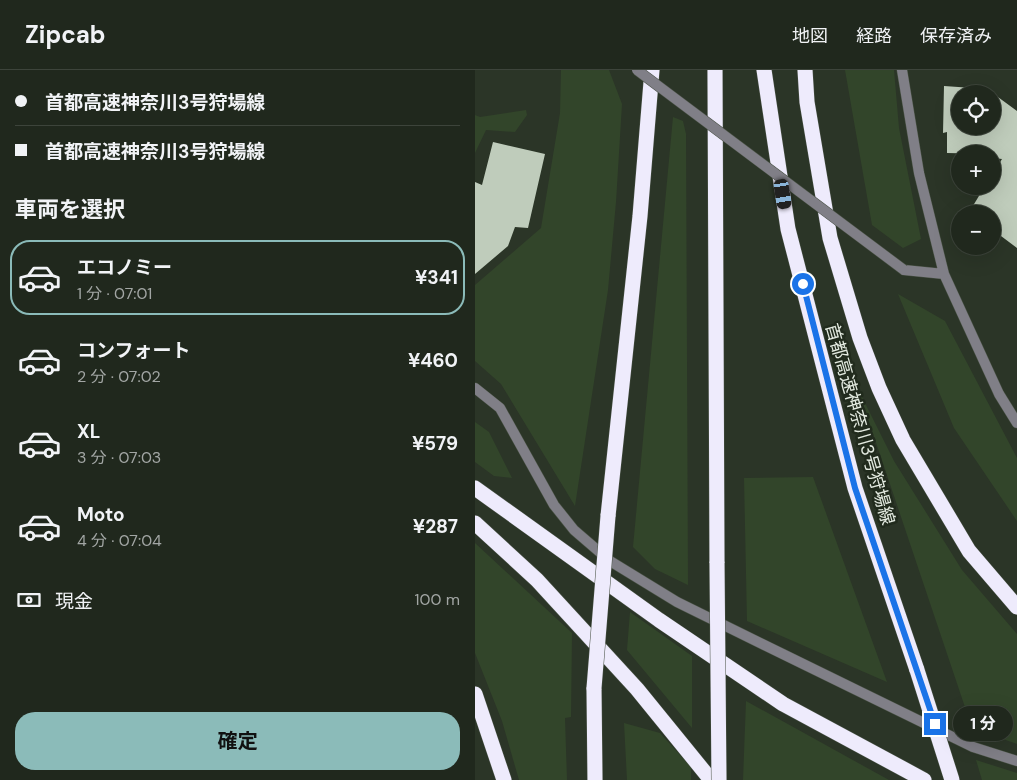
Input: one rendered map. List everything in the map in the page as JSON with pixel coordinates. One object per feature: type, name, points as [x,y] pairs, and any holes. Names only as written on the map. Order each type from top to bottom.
[{"type":"highway","points":[[595,780],[594,688],[608,516],[640,216],[652,70]]},
{"type":"highway","points":[[715,70],[719,780]]},
{"type":"highway","name":"首都高速神奈川3号狩場線","points":[[764,70],[788,229],[855,488],[952,780]]},
{"type":"highway","points":[[805,70],[807,102],[830,238],[860,338],[879,388],[903,440],[969,551],[1017,608]]},
{"type":"highway","points":[[475,488],[659,620],[783,704],[924,780]]},
{"type":"highway","points":[[475,523],[544,587],[637,689],[711,780]]},
{"type":"highway","points":[[475,694],[504,780]]},
{"type":"street","points":[[637,70],[904,270],[944,274]]},
{"type":"street","points":[[902,70],[919,173],[944,274],[999,394],[1016,416]]},
{"type":"street","points":[[475,388],[500,408],[555,505],[574,530],[610,560],[677,602],[973,747],[1017,762]]},
{"type":"green space","points":[[561,70],[609,70],[622,104],[608,290],[575,506],[501,384],[475,361],[475,285],[541,228],[560,113]]},
{"type":"green space","points":[[845,70],[894,70],[899,128],[921,239],[903,248],[872,225]]},
{"type":"green space","points":[[526,110],[527,115],[515,132],[486,130],[475,153],[475,115],[480,117]]},
{"type":"green space","points":[[673,117],[683,121],[686,134],[688,585],[655,569],[633,547]]},
{"type":"green space","points":[[898,294],[945,321],[1017,458],[1017,521],[954,428]]},
{"type":"green space","points":[[858,389],[894,461],[962,570],[1017,634],[1017,744],[972,728]]},
{"type":"green space","points":[[475,422],[489,432],[512,478],[494,476],[475,462]]},
{"type":"green space","points":[[813,477],[887,682],[747,621],[744,478]]},
{"type":"green space","points":[[475,543],[572,633],[571,717],[565,718],[567,780],[519,780],[502,721],[475,653]]},
{"type":"green space","points":[[630,612],[692,656],[692,728],[627,650]]},
{"type":"green space","points":[[746,701],[889,780],[743,780]]},
{"type":"green space","points":[[624,723],[660,733],[691,767],[691,780],[627,780]]},
{"type":"green space","points":[[976,760],[1017,773],[1017,780],[982,780]]},
{"type":"building","points":[[944,86],[951,86],[951,135],[1001,135],[1001,99],[1017,111],[1017,248],[1001,236],[1001,205],[973,205],[980,195],[1001,195],[1001,145],[951,145],[951,153],[947,153],[947,132],[943,133]]},
{"type":"building","points":[[493,142],[545,154],[528,228],[515,227],[508,246],[475,274],[475,182],[482,185]]},
{"type":"route","points":[[803,284],[855,488],[935,724]]}]
